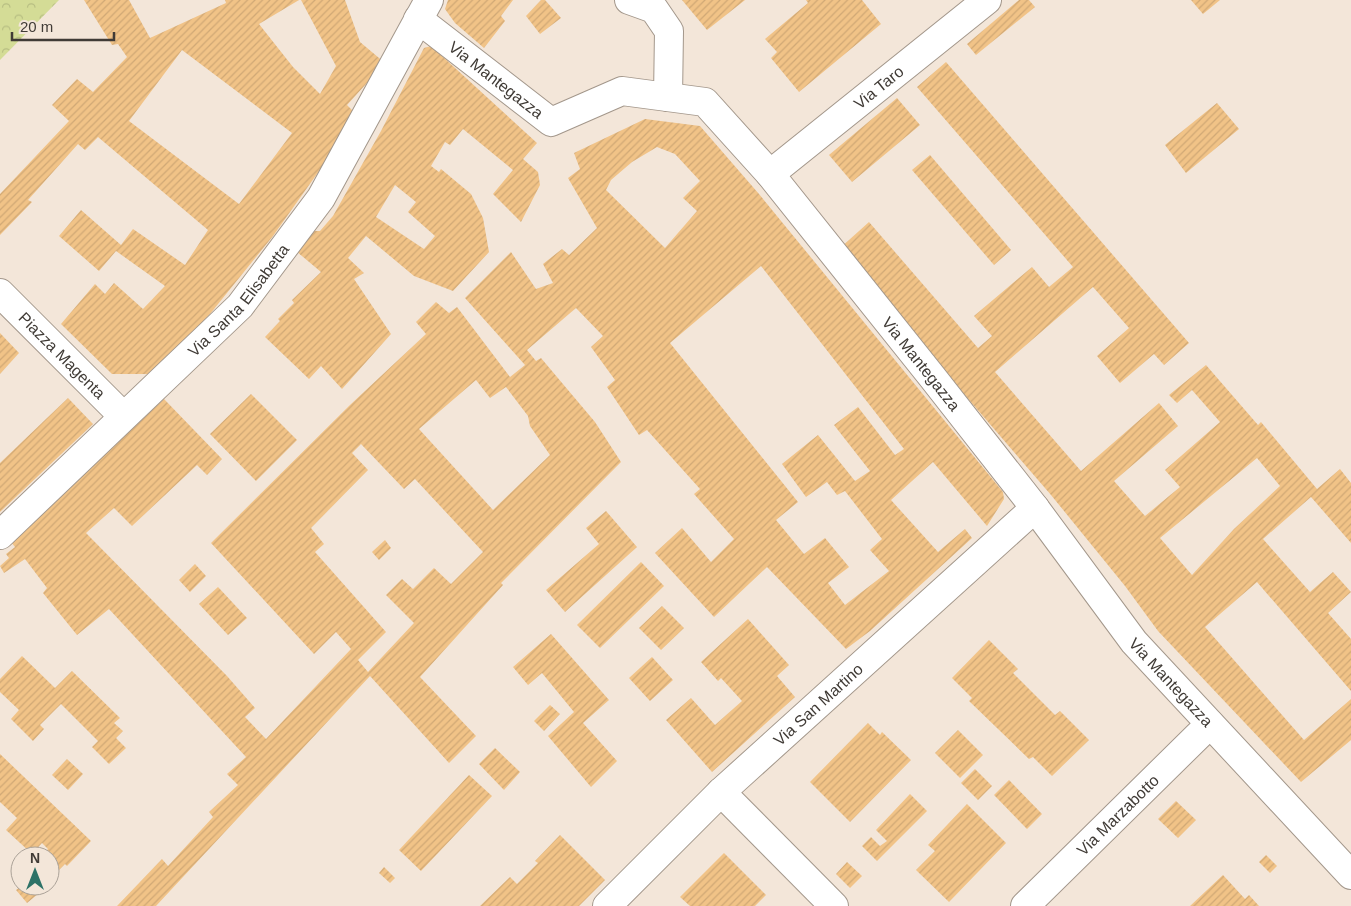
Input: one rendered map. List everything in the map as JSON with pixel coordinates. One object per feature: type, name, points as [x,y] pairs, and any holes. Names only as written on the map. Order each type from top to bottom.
[{"type":"street","points":[[629,0],[654,9],[669,31],[668,97]]},
{"type":"street","name":"Via Taro","points":[[770,174],[987,0]]},
{"type":"street","name":"Via Mantegazza","points":[[423,9],[551,122],[622,91],[705,102],[770,174],[1035,508],[1134,642],[1351,875]]},
{"type":"street","name":"Via Santa Elisabetta","points":[[0,535],[240,306],[321,198],[423,9]]},
{"type":"street","name":"Piazza Magenta","points":[[0,293],[123,416]]},
{"type":"street","name":"Via San Martino","points":[[607,906],[721,792],[1035,508]]},
{"type":"street","name":"Via Marzabotto","points":[[1025,906],[1210,724]]},
{"type":"street","points":[[721,792],[834,906]]},
{"type":"green space","points":[[0,0],[59,0],[0,60]]},
{"type":"building","points":[[84,0],[129,0],[150,38],[226,3],[225,0],[299,0],[259,24],[293,67],[320,94],[336,66],[301,0],[345,0],[360,42],[385,63],[347,105],[358,116],[273,236],[210,314],[152,374],[112,374],[61,324],[95,284],[105,294],[114,283],[143,309],[165,286],[116,251],[99,271],[59,236],[81,210],[121,245],[133,229],[185,265],[208,230],[98,137],[85,150],[78,144],[28,200],[32,202],[0,235],[0,194],[69,121],[52,105],[77,79],[93,92],[127,57],[118,44],[112,45]],"holes":[[[182,50],[292,133],[239,204],[129,121]]]},
{"type":"building","points":[[448,0],[513,0],[501,16],[505,21],[484,48],[455,23],[445,9]]},
{"type":"building","points":[[541,0],[545,0],[561,18],[540,34],[526,16]]},
{"type":"building","points":[[682,0],[745,0],[707,30]]},
{"type":"building","points":[[806,0],[862,0],[881,24],[799,92],[771,58],[777,52],[765,39],[808,3]]},
{"type":"building","points":[[1019,0],[1029,0],[1035,7],[976,55],[967,44]]},
{"type":"building","points":[[1191,0],[1220,0],[1203,14]]},
{"type":"building","points":[[431,46],[537,143],[523,159],[538,172],[540,185],[521,222],[493,194],[513,170],[463,129],[450,145],[445,142],[431,166],[439,172],[441,169],[471,194],[483,218],[489,252],[453,291],[414,276],[366,236],[348,258],[364,273],[354,279],[391,334],[342,389],[321,366],[309,379],[265,337],[280,321],[278,319],[294,303],[292,300],[321,272],[296,251],[313,231],[320,231],[333,216],[381,131],[424,48]],"holes":[[[395,185],[416,202],[408,212],[435,236],[424,249],[376,217]]]},
{"type":"building","points":[[946,62],[1189,343],[1164,365],[1154,354],[1120,383],[1097,356],[1129,328],[1093,287],[995,372],[1081,471],[1159,403],[1178,426],[1114,481],[1145,516],[1180,487],[1165,470],[1220,422],[1192,390],[1177,403],[1169,395],[1206,365],[1258,425],[1261,422],[1317,489],[1340,469],[1351,483],[1351,543],[1311,497],[1263,539],[1310,592],[1333,572],[1351,592],[1328,613],[1351,639],[1351,691],[1257,582],[1205,627],[1304,740],[1351,699],[1351,740],[1301,782],[1158,631],[1125,586],[1051,495],[839,249],[869,222],[978,348],[992,336],[974,316],[1032,267],[1049,287],[1073,267],[917,87]],"holes":[[[1257,458],[1280,486],[1234,529],[1192,575],[1160,538]]]},
{"type":"building","points":[[897,98],[920,125],[852,182],[829,155]]},
{"type":"building","points":[[1217,103],[1239,129],[1186,173],[1165,145]]},
{"type":"building","points":[[645,119],[700,126],[759,194],[1003,492],[1004,499],[987,526],[933,462],[891,500],[938,552],[965,529],[972,538],[870,631],[846,649],[767,567],[714,617],[655,553],[682,528],[711,562],[734,539],[694,494],[700,489],[647,430],[639,435],[607,387],[615,380],[591,347],[603,336],[576,308],[527,350],[536,361],[541,358],[595,422],[621,462],[501,583],[503,585],[420,677],[476,736],[449,763],[370,676],[156,906],[117,906],[162,859],[168,866],[213,817],[209,812],[238,785],[227,774],[246,757],[109,609],[77,635],[43,593],[47,588],[25,559],[4,573],[0,566],[9,558],[6,554],[15,547],[11,542],[164,399],[222,459],[207,475],[197,465],[132,526],[114,508],[86,533],[227,676],[255,708],[245,717],[266,739],[351,649],[336,632],[314,654],[211,543],[350,405],[426,334],[416,322],[436,302],[449,313],[457,307],[510,377],[525,365],[465,298],[511,252],[536,289],[553,283],[543,264],[562,249],[569,255],[597,228],[568,178],[580,169],[574,153]],"holes":[[[657,147],[675,154],[700,181],[683,198],[697,211],[665,248],[606,190],[611,180],[632,162]],[[761,266],[904,449],[895,455],[858,407],[834,425],[870,471],[855,481],[818,435],[782,464],[806,497],[827,482],[837,495],[845,491],[882,539],[870,550],[889,571],[845,605],[828,583],[849,567],[825,538],[804,554],[776,520],[798,502],[670,343]],[[476,380],[490,398],[506,387],[528,416],[530,426],[550,455],[493,510],[419,429]],[[361,444],[404,489],[415,479],[483,552],[451,584],[434,568],[413,589],[402,579],[386,595],[414,623],[368,672],[358,660],[386,632],[315,552],[324,544],[311,528],[368,470],[352,453]]]},
{"type":"building","points":[[930,155],[1011,250],[994,265],[912,170]]},
{"type":"building","points":[[0,333],[19,353],[0,374]]},
{"type":"building","points":[[251,394],[297,440],[256,481],[210,434]]},
{"type":"building","points":[[68,398],[93,424],[0,512],[0,463]]},
{"type":"building","points":[[606,511],[637,547],[565,612],[546,590],[599,544],[586,528]]},
{"type":"building","points":[[385,540],[391,548],[379,560],[372,552]]},
{"type":"building","points":[[641,562],[664,586],[600,648],[577,625]]},
{"type":"building","points":[[195,564],[206,576],[190,592],[179,580]]},
{"type":"building","points":[[218,587],[247,618],[228,635],[199,604]]},
{"type":"building","points":[[662,606],[684,628],[661,650],[639,628]]},
{"type":"building","points":[[748,619],[789,665],[777,676],[795,697],[712,772],[666,720],[691,698],[715,725],[742,701],[721,678],[718,681],[701,662]]},
{"type":"building","points":[[551,634],[609,700],[583,723],[617,761],[591,787],[548,736],[574,712],[542,673],[528,685],[513,667]]},
{"type":"building","points":[[989,640],[1018,669],[1013,673],[1055,715],[1060,711],[1089,740],[1052,776],[1033,757],[1029,759],[969,701],[972,698],[952,678]]},
{"type":"building","points":[[22,656],[55,688],[72,671],[120,718],[114,723],[123,731],[116,738],[126,748],[109,764],[92,747],[98,741],[61,704],[40,725],[44,729],[33,741],[11,719],[19,710],[0,692],[0,679]]},
{"type":"building","points":[[652,657],[673,680],[650,701],[629,678]]},
{"type":"building","points":[[550,705],[560,714],[544,731],[534,721]]},
{"type":"building","points":[[868,723],[880,735],[882,732],[911,760],[850,822],[810,782]]},
{"type":"building","points":[[958,730],[983,755],[960,778],[935,753]]},
{"type":"building","points":[[495,748],[520,772],[504,790],[479,764]]},
{"type":"building","points":[[0,754],[91,841],[67,866],[65,864],[60,869],[60,846],[45,846],[42,843],[39,846],[23,846],[6,830],[17,818],[0,802]]},
{"type":"building","points":[[67,759],[83,774],[68,790],[52,775]]},
{"type":"building","points":[[975,769],[992,786],[978,800],[961,783]]},
{"type":"building","points":[[469,775],[492,796],[421,871],[399,850]]},
{"type":"building","points":[[1009,780],[1042,814],[1027,829],[994,795]]},
{"type":"building","points":[[910,794],[927,811],[877,861],[862,846],[871,837],[880,846],[887,841],[876,830]]},
{"type":"building","points":[[1176,801],[1196,820],[1178,838],[1158,819]]},
{"type":"building","points":[[967,804],[1006,843],[949,902],[916,870],[935,851],[928,845]]},
{"type":"building","points":[[560,835],[605,880],[579,906],[480,906],[510,877],[517,884],[538,863],[535,861]]},
{"type":"building","points":[[724,853],[766,895],[755,906],[690,906],[680,897]]},
{"type":"building","points":[[1266,855],[1277,866],[1270,873],[1259,862]]},
{"type":"building","points":[[847,862],[862,876],[850,888],[836,874]]},
{"type":"building","points":[[384,867],[395,878],[390,883],[379,873]]},
{"type":"building","points":[[1223,875],[1245,899],[1249,895],[1259,906],[1190,906]]},
{"type":"building","points":[[21,896],[36,896],[27,903]]}]
